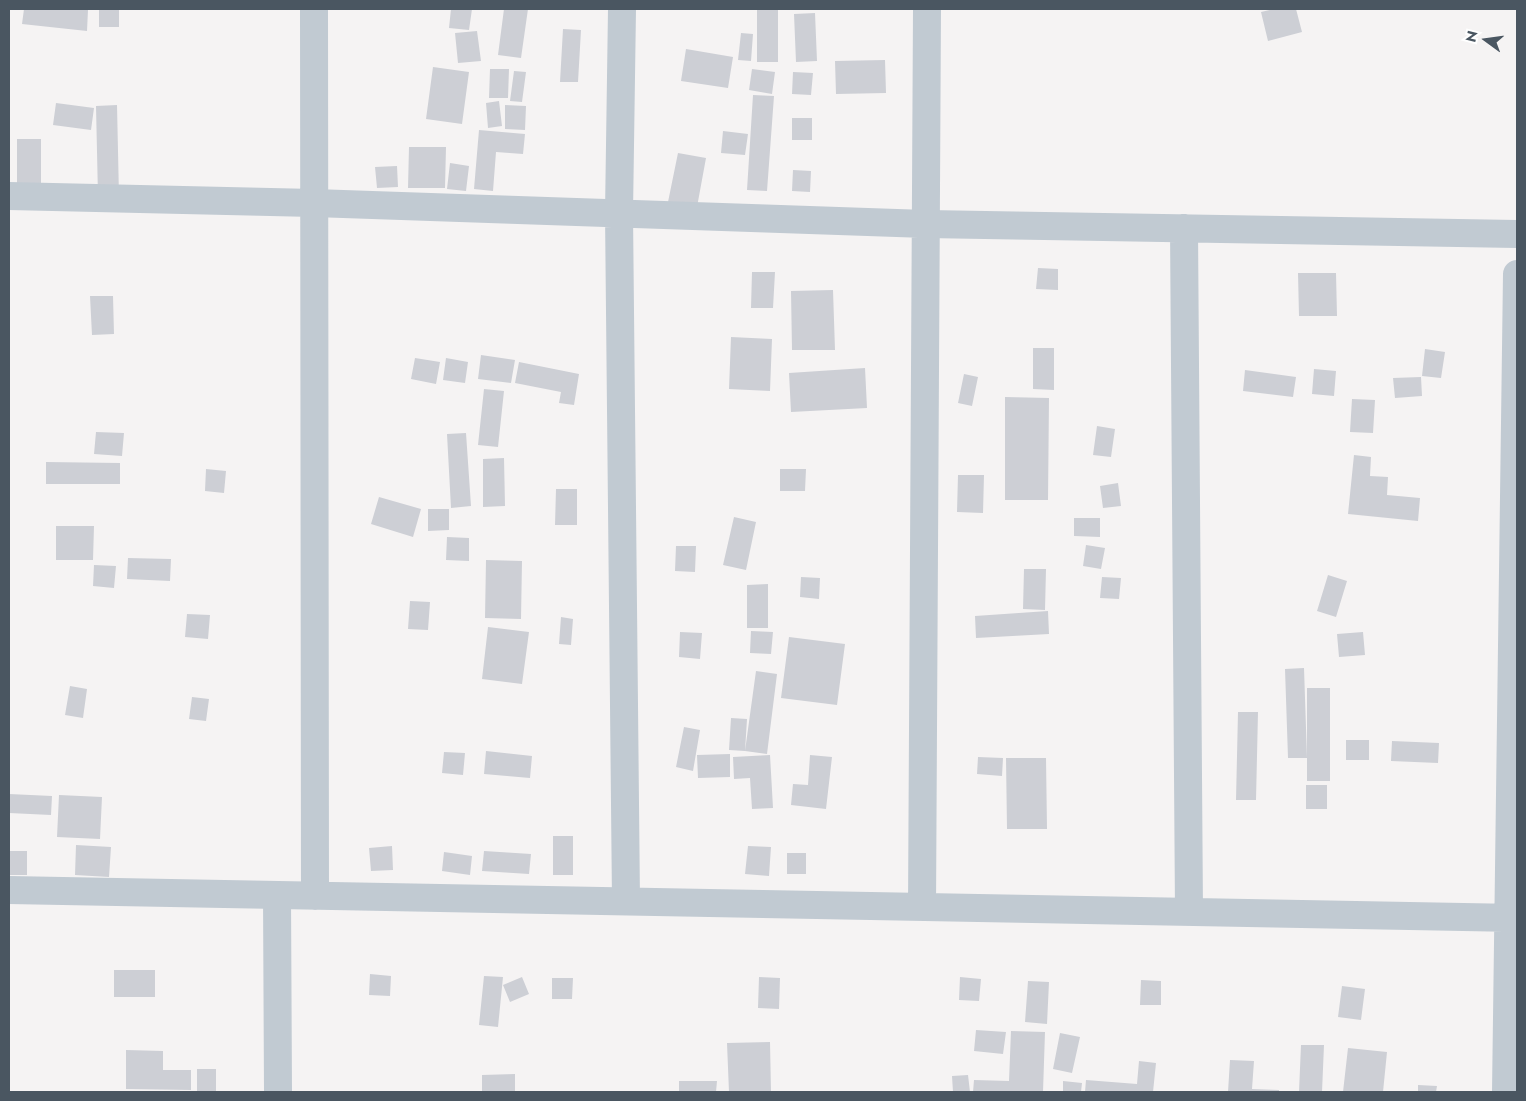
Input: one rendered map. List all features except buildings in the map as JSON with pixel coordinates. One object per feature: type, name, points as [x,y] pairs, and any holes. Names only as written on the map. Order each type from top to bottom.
[{"type":"street","points":[[314,9],[315,896]]},
{"type":"street","points":[[622,9],[619,214],[626,901]]},
{"type":"street","points":[[922,907],[927,9]]},
{"type":"street","points":[[9,196],[314,203],[926,224],[1517,234]]},
{"type":"street","points":[[1184,228],[1189,912]]},
{"type":"street","points":[[1506,1092],[1513,918],[1517,274]]},
{"type":"street","points":[[9,890],[1513,918]]},
{"type":"street","points":[[277,895],[278,1092]]}]
